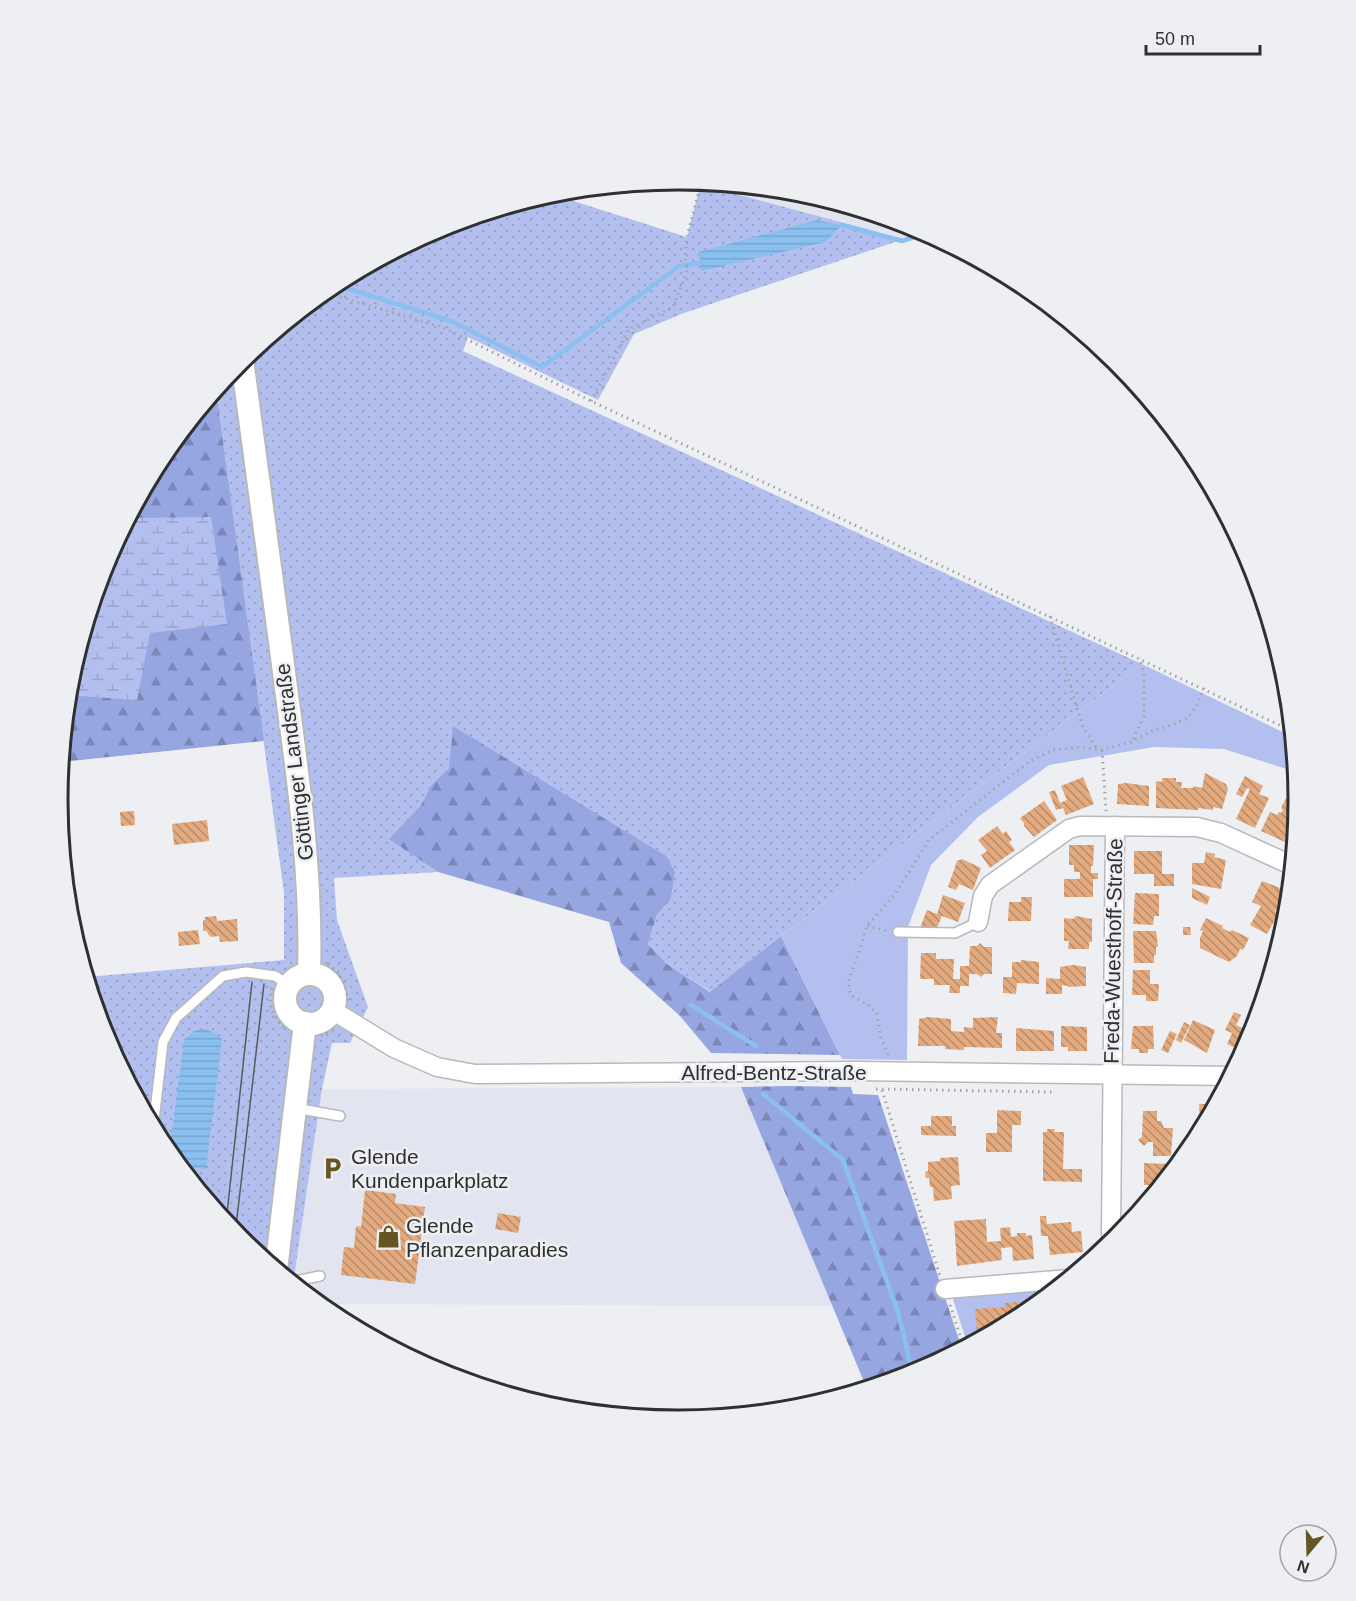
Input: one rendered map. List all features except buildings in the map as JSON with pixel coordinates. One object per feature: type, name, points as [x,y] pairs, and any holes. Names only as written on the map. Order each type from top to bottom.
[{"type":"street","name":"Göttinger Landstraße","points":[[244,371],[300,791],[308,890],[309,974]]},
{"type":"street","name":"Freda-Wuesthoff-Straße","points":[[978,922],[983,896],[990,885],[1069,830],[1080,826],[1197,827],[1221,832],[1285,862]]},
{"type":"street","name":"Freda-Wuesthoff-Straße","points":[[1111,826],[1111,1231]]},
{"type":"street","points":[[277,1261],[304,1033],[287,1009],[286,993],[282,981],[294,980],[309,974],[319,975],[333,989],[335,999],[332,1010],[324,1019],[304,1033]]},
{"type":"street","name":"Alfred-Bentz-Straße","points":[[332,1010],[394,1048],[436,1067],[475,1074],[887,1072],[1223,1076]]},
{"type":"street","points":[[945,1290],[1056,1280]]},
{"type":"lane","points":[[897,932],[955,933],[978,922]]},
{"type":"lane","points":[[155,1115],[163,1042],[176,1018],[223,976],[246,972],[282,981]]},
{"type":"lane","points":[[295,1108],[340,1116]]},
{"type":"lane","points":[[300,1280],[320,1276]]},
{"type":"path","points":[[591,401],[629,329],[673,308],[687,271],[685,256],[687,237],[699,191]]},
{"type":"path","points":[[335,296],[442,327],[591,401],[1284,727]]},
{"type":"path","points":[[1050,616],[1083,727],[1097,749]]},
{"type":"path","points":[[1131,741],[1144,716],[1144,673],[1139,658]]},
{"type":"path","points":[[962,1341],[882,1090],[890,1060],[880,1035],[877,1014],[870,1006],[852,996],[849,989],[849,978],[867,926],[895,894],[929,840],[1030,761],[1053,750],[1081,747],[1102,750],[1186,719],[1196,707],[1204,688]]},
{"type":"path","points":[[1102,750],[1111,826]]},
{"type":"path","points":[[867,926],[880,931],[897,932]]},
{"type":"path","points":[[282,981],[270,996],[273,1016],[285,1029],[287,1041],[304,1033]]},
{"type":"path","points":[[882,1090],[1056,1092]]},
{"type":"shaded area","points":[[727,192],[758,195],[836,211],[913,237],[904,239]]},
{"type":"shaded area","points":[[817,220],[842,225],[825,242],[701,271],[699,252]]},
{"type":"shaded area","points":[[206,1029],[222,1039],[206,1169],[190,1167],[171,1141],[184,1040],[194,1031]]},
{"type":"shaded area","points":[[741,1087],[833,1306],[333,1304],[294,1275],[322,1089]]},
{"type":"green space","points":[[699,191],[728,192],[904,239],[684,313],[634,334],[598,400],[468,337],[463,351],[1142,664],[781,936],[711,992],[667,964],[648,944],[657,915],[671,899],[675,872],[449,768],[431,785],[421,805],[390,839],[438,872],[334,878],[337,920],[368,1007],[350,1043],[332,1043],[322,1089],[294,1275],[246,1232],[219,1203],[170,1140],[130,1071],[93,976],[284,960],[284,893],[217,400],[275,342],[339,293],[408,253],[482,222],[570,200],[687,237]]},
{"type":"green space","points":[[217,400],[264,741],[69,761],[79,681],[88,642],[114,567],[130,530],[170,461]]},
{"type":"green space","points":[[211,517],[227,624],[150,633],[137,700],[77,696],[88,642],[100,604],[137,518]]},
{"type":"green space","points":[[1142,664],[1284,733],[1287,769],[1224,749],[1154,747],[1049,765],[978,817],[931,865],[908,927],[907,1060],[842,1059],[781,936]]},
{"type":"green space","points":[[453,726],[666,856],[675,872],[671,899],[657,915],[648,944],[667,964],[710,992],[781,936],[840,1055],[711,1053],[680,1016],[621,963],[609,922],[438,872],[389,839],[421,805],[431,785],[449,768]]},
{"type":"green space","points":[[741,1087],[851,1087],[853,1094],[878,1095],[960,1342],[912,1365],[864,1382]]},
{"type":"green space","points":[[1036,1290],[1036,1295],[966,1338],[952,1296]]},
{"type":"waterway","points":[[842,225],[902,241],[914,237]]},
{"type":"waterway","points":[[347,288],[451,321],[542,367],[679,266],[700,263]]},
{"type":"waterway","points":[[691,1005],[756,1046]]},
{"type":"waterway","points":[[763,1094],[843,1160],[898,1312],[911,1365]]},
{"type":"tram line","points":[[227,1212],[252,982]]},
{"type":"tram line","points":[[237,1222],[264,984]]},
{"type":"place","name":"Glende Kundenparkplatz","points":[[333,1168]]},
{"type":"place","name":"Glende Pflanzenparadies","points":[[388,1237]]}]
